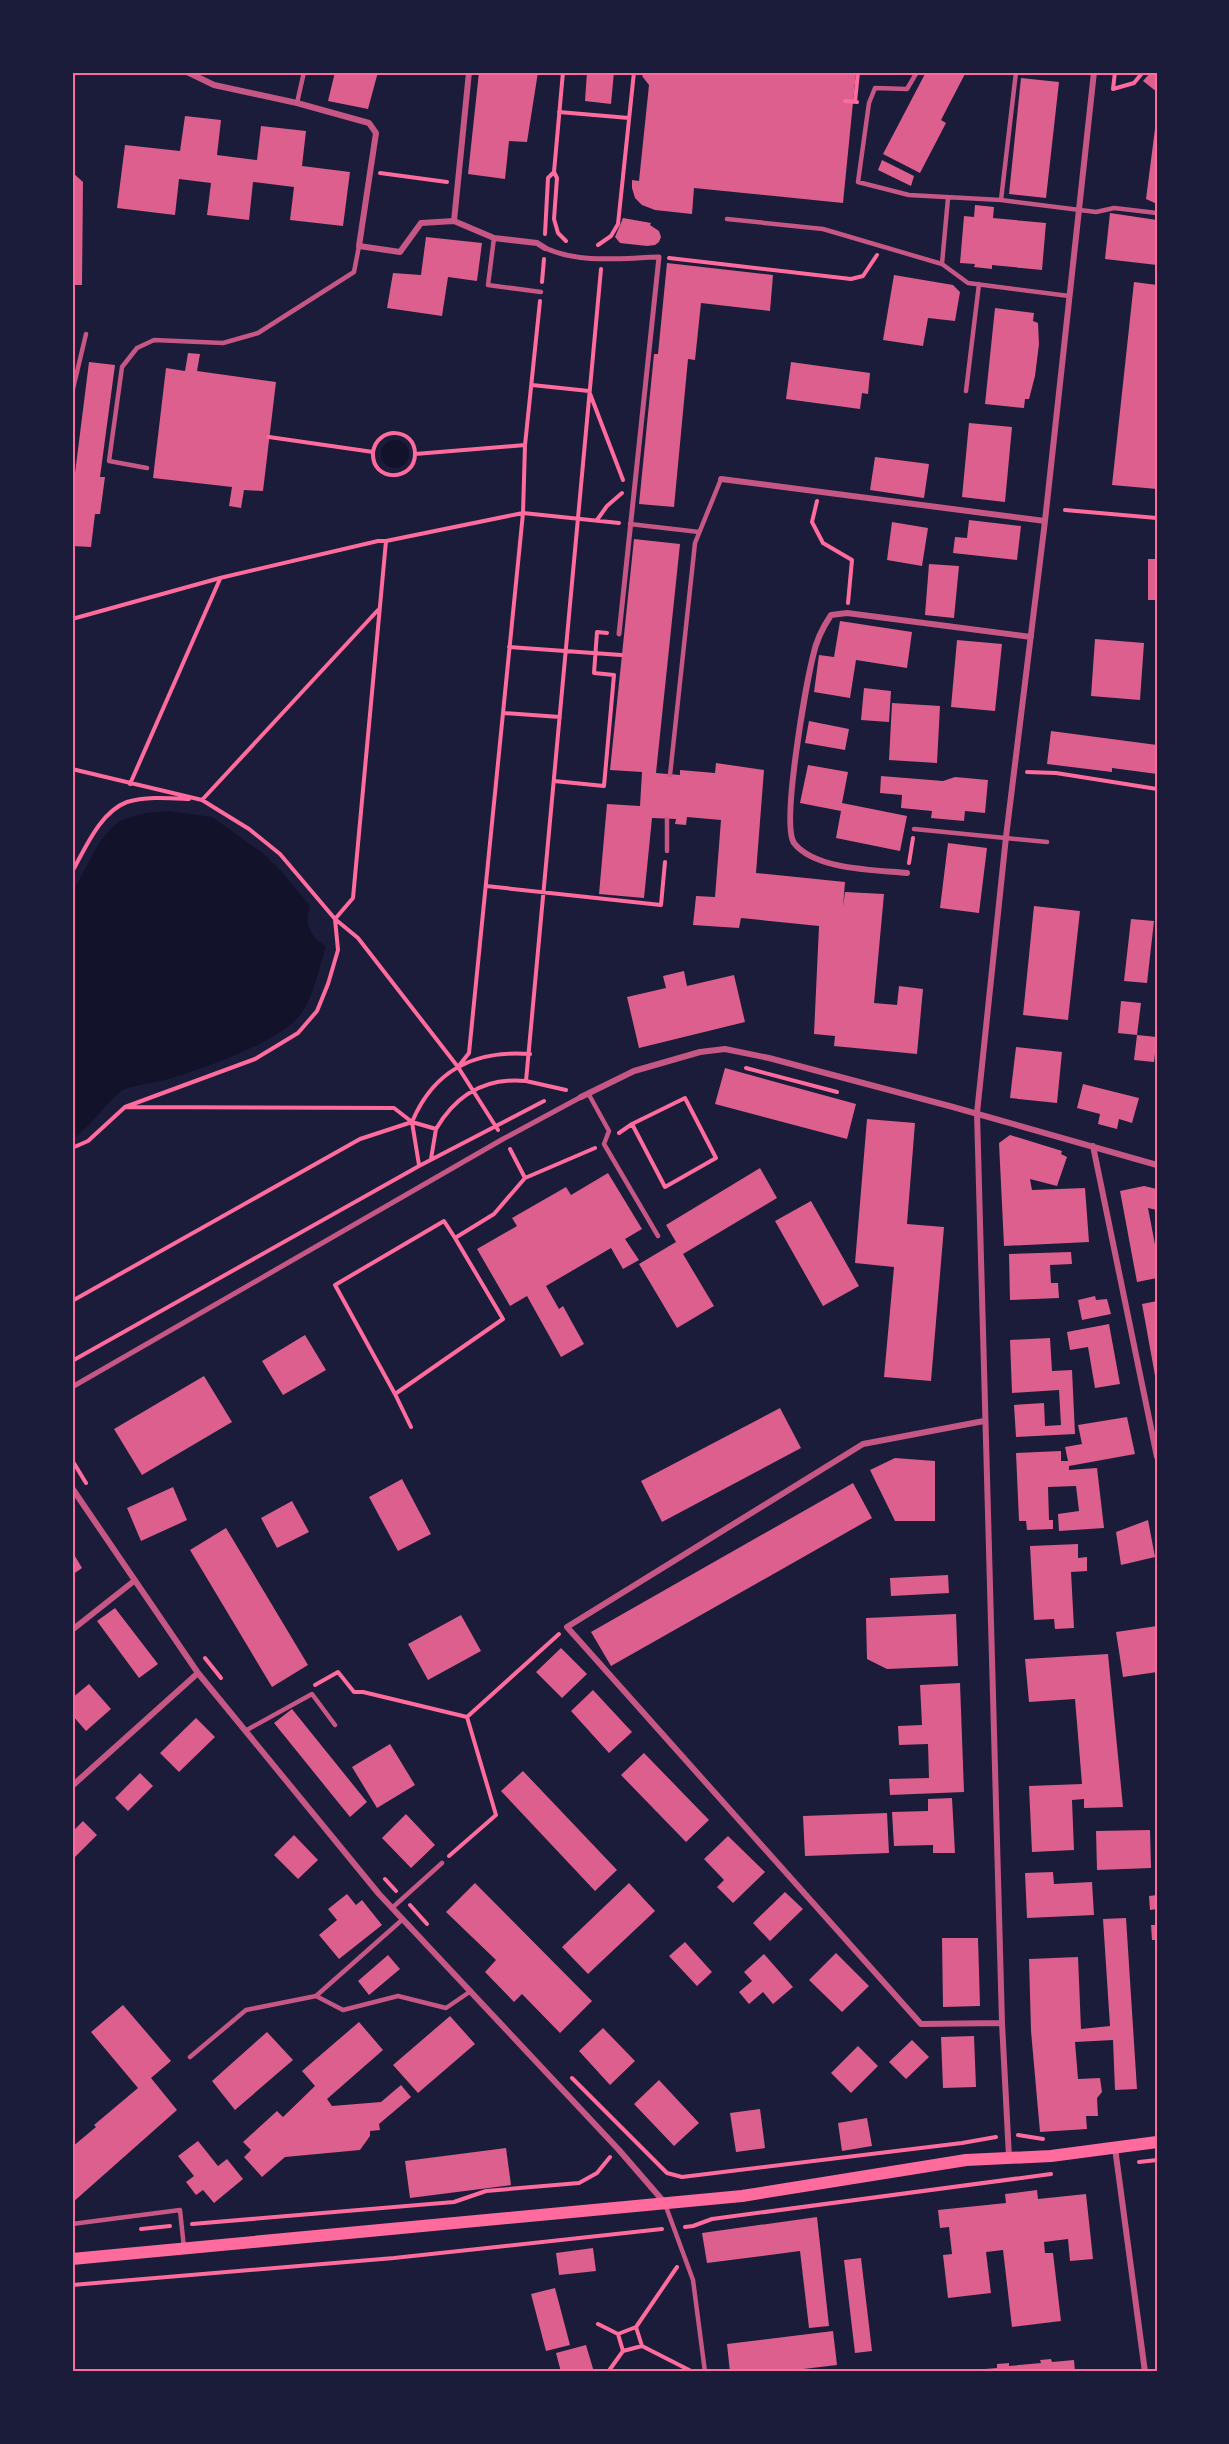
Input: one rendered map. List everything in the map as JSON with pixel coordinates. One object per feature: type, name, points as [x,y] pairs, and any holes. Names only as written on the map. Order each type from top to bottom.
[{"type":"main road","points":[[72,2259],[742,2196],[966,2160],[1051,2156],[1157,2142]]},
{"type":"street","points":[[187,72],[214,85],[297,103],[369,123],[376,133],[359,246],[400,252],[421,223],[454,221],[494,238],[537,243],[561,255],[602,259],[659,257],[619,634]]},
{"type":"street","points":[[454,221],[469,72]]},
{"type":"street","points":[[1010,2157],[1002,2023],[976,1113],[1006,837],[1045,521],[1094,72]]},
{"type":"street","points":[[721,479],[1045,521]]},
{"type":"street","points":[[907,873],[823,862],[805,854],[794,842],[790,832],[789,809],[813,655],[822,628],[831,615],[847,613],[1031,637]]},
{"type":"street","points":[[72,1387],[503,1139],[584,1095],[634,1071],[662,1062],[725,1048],[976,1113],[1157,1165]]},
{"type":"street","points":[[1094,1146],[1157,1457]]},
{"type":"street","points":[[984,1421],[863,1444],[567,1627],[921,2024],[1002,2023]]},
{"type":"street","points":[[72,1488],[198,1673],[245,1731],[392,1908],[619,2150],[664,2202]]},
{"type":"street","points":[[72,1630],[134,1581]]},
{"type":"street","points":[[72,1786],[198,1673]]},
{"type":"street","points":[[1115,2148],[1145,2372]]},
{"type":"lane","points":[[297,103],[304,72]]},
{"type":"lane","points":[[917,72],[906,89],[875,88],[869,103],[858,182],[909,195],[1001,200],[1096,212],[1114,208],[1157,213]]},
{"type":"lane","points":[[1001,200],[1016,72]]},
{"type":"lane","points":[[942,264],[948,198]]},
{"type":"lane","points":[[727,219],[823,229],[942,264],[968,283],[1069,296]]},
{"type":"lane","points":[[494,238],[488,285],[541,291]]},
{"type":"lane","points":[[147,468],[109,462],[122,367],[137,348],[154,340],[223,343],[258,333],[354,272],[359,246]]},
{"type":"lane","points":[[966,391],[979,284]]},
{"type":"lane","points":[[72,393],[86,334]]},
{"type":"lane","points":[[670,775],[695,543],[721,479]]},
{"type":"lane","points":[[630,524],[699,532]]},
{"type":"lane","points":[[667,819],[667,851]]},
{"type":"lane","points":[[915,829],[1047,842]]},
{"type":"lane","points":[[584,1095],[609,1131],[604,1144],[658,1236]]},
{"type":"lane","points":[[245,1731],[312,1694],[334,1725]]},
{"type":"lane","points":[[392,1908],[442,1863]]},
{"type":"lane","points":[[190,2057],[246,2010],[316,1996],[403,1919]]},
{"type":"lane","points":[[316,1996],[343,2010],[398,1996],[446,2008],[471,1991]]},
{"type":"lane","points":[[664,2202],[693,2280],[705,2372]]},
{"type":"lane","points":[[72,2224],[180,2210],[184,2248]]},
{"type":"path","points":[[561,236],[554,219],[557,178],[554,172],[563,72]]},
{"type":"path","points":[[607,241],[618,224],[634,72]]},
{"type":"path","points":[[845,101],[855,102],[858,72]]},
{"type":"path","points":[[1115,72],[1113,89],[1134,83],[1143,72]]},
{"type":"path","points":[[559,112],[629,118]]},
{"type":"path","points":[[370,172],[458,183]]},
{"type":"path","points":[[458,1067],[469,1053],[523,513],[525,445],[545,248],[548,178],[554,172]]},
{"type":"path","points":[[659,257],[851,279],[862,276],[882,246]]},
{"type":"path","points":[[526,1081],[602,259]]},
{"type":"path","points":[[532,385],[589,391]]},
{"type":"path","points":[[589,391],[627,491],[607,506],[596,520]]},
{"type":"path","points":[[387,432],[397,432],[406,436],[413,443],[415,454],[412,465],[405,473],[393,475],[382,473],[375,467],[373,452],[378,438],[387,432]]},
{"type":"path","points":[[269,437],[373,452]]},
{"type":"path","points":[[415,454],[525,445]]},
{"type":"path","points":[[819,492],[812,522],[823,543],[852,560],[847,613]]},
{"type":"path","points":[[1065,510],[1157,518]]},
{"type":"path","points":[[72,619],[220,578],[378,541],[523,513],[630,524]]},
{"type":"path","points":[[72,1148],[88,1142],[125,1107],[255,1059],[298,1033],[317,1011],[338,950],[335,919],[353,898],[386,541]]},
{"type":"path","points":[[130,784],[220,578]]},
{"type":"path","points":[[72,872],[96,830],[111,813],[127,802],[158,798],[202,800],[379,609]]},
{"type":"path","points":[[554,781],[604,786],[614,675],[594,673],[595,652],[597,632],[619,634]]},
{"type":"path","points":[[509,647],[621,655]]},
{"type":"path","points":[[503,713],[560,717]]},
{"type":"path","points":[[72,769],[202,800],[249,829],[280,854],[335,919],[358,938],[458,1067],[495,1126]]},
{"type":"path","points":[[1014,772],[1056,773],[1157,789]]},
{"type":"path","points":[[907,873],[915,829]]},
{"type":"path","points":[[486,886],[661,905],[667,851]]},
{"type":"path","points":[[419,1166],[412,1122],[431,1088],[444,1075],[483,1056],[507,1053],[530,1054]]},
{"type":"path","points":[[737,1066],[838,1092]]},
{"type":"path","points":[[431,1159],[436,1129],[446,1113],[472,1090],[496,1081],[526,1081],[564,1090]]},
{"type":"path","points":[[72,1361],[431,1159],[572,1087]]},
{"type":"path","points":[[455,1238],[494,1214],[525,1178],[604,1144],[632,1124],[685,1098],[716,1158],[665,1187],[632,1124]]},
{"type":"path","points":[[125,1107],[394,1108],[412,1122],[436,1129]]},
{"type":"path","points":[[72,1301],[360,1139],[412,1122]]},
{"type":"path","points":[[503,1139],[525,1178]]},
{"type":"path","points":[[510,1151],[521,1145]]},
{"type":"path","points":[[395,1394],[503,1319],[444,1221],[335,1285],[411,1427]]},
{"type":"path","points":[[72,1460],[90,1488]]},
{"type":"path","points":[[467,1717],[567,1627]]},
{"type":"path","points":[[203,1655],[224,1682]]},
{"type":"path","points":[[363,1692],[467,1717]]},
{"type":"path","points":[[442,1863],[496,1815],[467,1717]]},
{"type":"path","points":[[383,1877],[434,1931]]},
{"type":"path","points":[[567,2073],[667,2173],[682,2178],[962,2143],[985,2137],[1025,2135],[1041,2139],[1053,2138]]},
{"type":"path","points":[[138,2229],[454,2202],[486,2191],[579,2183],[597,2173],[604,2162],[632,2138]]},
{"type":"path","points":[[1117,2165],[1157,2160]]},
{"type":"path","points":[[693,2226],[712,2219],[1058,2173]]},
{"type":"path","points":[[72,2285],[394,2258],[664,2229]]},
{"type":"path","points":[[618,2334],[636,2327],[684,2257]]},
{"type":"path","points":[[598,2324],[618,2334],[623,2351]]},
{"type":"path","points":[[636,2327],[642,2346]]},
{"type":"path","points":[[608,2372],[623,2351],[642,2346],[693,2372]]},
{"type":"shaded area","points":[[395,440],[405,444],[409,454],[405,464],[395,468],[385,464],[381,454],[385,444]]},
{"type":"shaded area","points":[[168,811],[212,817],[265,855],[281,871],[310,906],[308,924],[312,934],[326,946],[319,971],[311,996],[303,1011],[294,1022],[280,1032],[262,1043],[201,1068],[169,1079],[125,1089],[72,1139],[72,893],[99,843],[112,827],[122,820],[145,813]]},
{"type":"building","points":[[335,72],[378,72],[368,109],[328,101]]},
{"type":"building","points":[[479,72],[538,72],[527,142],[509,141],[505,179],[468,174]]},
{"type":"building","points":[[587,72],[614,72],[611,104],[585,101]]},
{"type":"building","points":[[646,72],[856,72],[843,203],[694,188],[692,214],[655,210],[642,205],[635,198],[632,180],[639,181],[649,85],[642,76]]},
{"type":"building","points":[[926,72],[966,72],[941,120],[946,123],[920,173],[883,154]]},
{"type":"building","points":[[1151,72],[1157,72],[1157,92],[1143,81]]},
{"type":"building","points":[[1021,78],[1059,82],[1046,198],[1009,194]]},
{"type":"building","points":[[185,116],[221,120],[217,155],[257,160],[261,126],[306,131],[302,166],[350,172],[343,226],[290,220],[294,187],[253,182],[249,220],[207,215],[211,183],[179,179],[175,215],[117,208],[125,145],[180,151]]},
{"type":"building","points":[[1157,121],[1157,204],[1146,199]]},
{"type":"building","points":[[882,160],[914,176],[911,186],[878,170]]},
{"type":"building","points":[[72,172],[83,182],[82,285],[72,285]]},
{"type":"building","points":[[975,205],[994,207],[993,218],[1046,223],[1042,270],[992,265],[992,269],[960,263],[964,216],[974,217]]},
{"type":"building","points":[[1110,213],[1157,220],[1157,265],[1105,259]]},
{"type":"building","points":[[623,218],[651,223],[650,225],[659,231],[661,237],[659,242],[647,246],[620,243],[615,237]]},
{"type":"building","points":[[426,237],[482,243],[477,281],[448,277],[442,316],[387,308],[393,273],[421,275]]},
{"type":"building","points":[[667,263],[773,275],[770,311],[701,303],[695,360],[688,359],[674,507],[639,504],[654,354],[658,354]]},
{"type":"building","points":[[894,275],[953,285],[960,292],[955,321],[928,318],[923,346],[883,340]]},
{"type":"building","points":[[1134,282],[1157,285],[1157,489],[1112,485]]},
{"type":"building","points":[[995,308],[1034,313],[1033,321],[1038,323],[1039,344],[1035,376],[1029,399],[1025,399],[1024,408],[985,404]]},
{"type":"building","points":[[188,353],[200,354],[197,371],[276,382],[263,491],[244,490],[241,508],[229,506],[232,487],[153,478],[166,368],[185,371]]},
{"type":"building","points":[[89,362],[115,365],[100,477],[105,477],[100,514],[95,514],[91,547],[72,546],[72,472],[75,473]]},
{"type":"building","points":[[791,362],[870,373],[868,394],[862,393],[860,409],[786,399]]},
{"type":"building","points":[[969,423],[1012,427],[1005,502],[962,497]]},
{"type":"building","points":[[875,457],[929,464],[924,498],[870,490]]},
{"type":"building","points":[[969,520],[1021,526],[1017,560],[953,553],[955,537],[967,538]]},
{"type":"building","points":[[892,522],[928,528],[922,566],[887,560]]},
{"type":"building","points":[[634,539],[680,544],[656,773],[680,775],[680,770],[715,773],[716,763],[764,770],[756,873],[845,882],[843,907],[845,892],[884,894],[874,1003],[897,1005],[899,986],[923,989],[917,1054],[834,1046],[835,1036],[814,1034],[819,926],[741,918],[739,928],[693,925],[696,896],[715,897],[721,820],[687,817],[686,825],[675,824],[676,819],[652,818],[644,898],[599,894],[607,804],[640,806],[642,772],[610,770]]},
{"type":"building","points":[[1148,559],[1157,559],[1157,600],[1148,600]]},
{"type":"building","points":[[929,564],[959,566],[954,618],[925,615]]},
{"type":"building","points":[[840,621],[912,632],[907,668],[856,660],[850,698],[814,692],[819,655],[834,657]]},
{"type":"building","points":[[1095,639],[1144,643],[1140,700],[1091,696]]},
{"type":"building","points":[[957,640],[1002,644],[995,711],[951,707]]},
{"type":"building","points":[[864,688],[891,691],[889,722],[861,720]]},
{"type":"building","points":[[892,703],[940,706],[937,763],[889,760]]},
{"type":"building","points":[[809,721],[849,729],[845,750],[805,743]]},
{"type":"building","points":[[1051,731],[1157,745],[1157,774],[1112,768],[1112,772],[1047,764]]},
{"type":"building","points":[[808,765],[848,772],[842,803],[907,816],[900,851],[836,838],[841,811],[800,803]]},
{"type":"building","points":[[881,776],[943,781],[955,777],[988,780],[985,813],[965,811],[964,821],[931,818],[932,811],[901,808],[902,795],[880,793]]},
{"type":"building","points":[[948,843],[987,848],[979,913],[940,908]]},
{"type":"building","points":[[1034,906],[1080,911],[1068,1020],[1023,1015]]},
{"type":"building","points":[[1131,919],[1154,921],[1147,983],[1124,981]]},
{"type":"building","points":[[684,971],[687,986],[734,975],[745,1022],[639,1048],[627,997],[666,988],[663,976]]},
{"type":"building","points":[[1121,1001],[1141,1003],[1137,1035],[1118,1033]]},
{"type":"building","points":[[1137,1035],[1157,1037],[1154,1062],[1134,1060]]},
{"type":"building","points":[[1016,1047],[1062,1052],[1057,1103],[1010,1098]]},
{"type":"building","points":[[725,1068],[856,1104],[847,1139],[715,1104]]},
{"type":"building","points":[[1083,1084],[1139,1098],[1132,1123],[1119,1119],[1117,1129],[1098,1124],[1100,1114],[1077,1108]]},
{"type":"building","points":[[867,1119],[915,1123],[907,1224],[944,1227],[931,1381],[884,1377],[894,1267],[855,1263]]},
{"type":"building","points":[[1010,1135],[1062,1151],[1061,1154],[1067,1157],[1057,1186],[1030,1179],[1032,1190],[1085,1188],[1089,1242],[1004,1246],[999,1143]]},
{"type":"building","points":[[760,1168],[777,1198],[683,1254],[714,1306],[677,1328],[639,1264],[676,1242],[666,1225]]},
{"type":"building","points":[[608,1173],[642,1229],[625,1239],[639,1260],[623,1269],[611,1248],[546,1286],[559,1309],[563,1306],[584,1344],[561,1357],[527,1296],[510,1306],[477,1249],[517,1226],[512,1218],[566,1187],[571,1195]]},
{"type":"building","points":[[1144,1186],[1157,1189],[1157,1210],[1148,1208],[1157,1255],[1157,1278],[1137,1282],[1120,1191]]},
{"type":"building","points":[[811,1201],[859,1286],[823,1306],[775,1221]]},
{"type":"building","points":[[1071,1252],[1072,1264],[1050,1265],[1051,1283],[1058,1283],[1059,1298],[1010,1300],[1009,1254]]},
{"type":"building","points":[[1095,1296],[1096,1300],[1107,1299],[1111,1314],[1082,1320],[1078,1300]]},
{"type":"building","points":[[1157,1301],[1157,1381],[1156,1381],[1142,1304]]},
{"type":"building","points":[[1109,1324],[1120,1384],[1095,1388],[1088,1347],[1070,1350],[1067,1332]]},
{"type":"building","points":[[305,1335],[326,1370],[283,1395],[262,1361]]},
{"type":"building","points":[[1050,1338],[1052,1371],[1072,1370],[1075,1434],[1016,1437],[1014,1405],[1044,1403],[1045,1426],[1061,1425],[1059,1390],[1012,1393],[1010,1340]]},
{"type":"building","points":[[204,1376],[232,1422],[142,1475],[114,1429]]},
{"type":"building","points":[[780,1408],[801,1448],[662,1522],[641,1481]]},
{"type":"building","points":[[1127,1417],[1135,1454],[1069,1466],[1069,1470],[1097,1468],[1104,1528],[1059,1531],[1058,1514],[1079,1511],[1076,1486],[1048,1487],[1049,1520],[1053,1520],[1053,1529],[1027,1530],[1026,1521],[1019,1521],[1016,1453],[1061,1451],[1061,1461],[1068,1461],[1065,1447],[1082,1444],[1078,1425]]},
{"type":"building","points":[[895,1458],[935,1461],[935,1521],[895,1521],[870,1470]]},
{"type":"building","points":[[402,1479],[431,1534],[398,1551],[369,1497]]},
{"type":"building","points":[[853,1483],[872,1518],[611,1666],[591,1632]]},
{"type":"building","points":[[173,1487],[187,1520],[141,1541],[127,1508]]},
{"type":"building","points":[[292,1501],[309,1532],[277,1548],[261,1518]]},
{"type":"building","points":[[1148,1520],[1155,1557],[1121,1565],[1116,1532]]},
{"type":"building","points":[[226,1528],[308,1665],[272,1687],[190,1550]]},
{"type":"building","points":[[1078,1544],[1078,1558],[1087,1557],[1087,1571],[1071,1572],[1074,1628],[1055,1629],[1054,1619],[1034,1620],[1030,1546]]},
{"type":"building","points":[[72,1551],[82,1568],[72,1575]]},
{"type":"building","points":[[948,1575],[949,1593],[891,1596],[890,1578]]},
{"type":"building","points":[[115,1608],[158,1664],[139,1678],[97,1621]]},
{"type":"building","points":[[956,1614],[958,1666],[887,1669],[867,1659],[866,1618]]},
{"type":"building","points":[[461,1615],[481,1651],[428,1680],[408,1644]]},
{"type":"building","points":[[1157,1626],[1157,1672],[1123,1677],[1116,1632]]},
{"type":"building","points":[[561,1648],[587,1674],[562,1698],[536,1672]]},
{"type":"building","points":[[1108,1654],[1123,1807],[1084,1808],[1084,1799],[1072,1800],[1074,1850],[1032,1852],[1029,1786],[1082,1784],[1075,1699],[1029,1702],[1025,1659]]},
{"type":"building","points":[[960,1683],[964,1792],[890,1795],[889,1779],[929,1778],[928,1744],[899,1745],[898,1726],[922,1725],[920,1685]]},
{"type":"building","points":[[89,1684],[111,1709],[86,1731],[72,1715],[72,1698]]},
{"type":"building","points":[[593,1690],[632,1732],[609,1753],[571,1711]]},
{"type":"building","points":[[292,1709],[367,1802],[350,1817],[274,1723]]},
{"type":"building","points":[[196,1718],[215,1737],[179,1772],[160,1753]]},
{"type":"building","points":[[390,1744],[415,1785],[377,1808],[352,1767]]},
{"type":"building","points":[[644,1753],[709,1820],[686,1842],[621,1775]]},
{"type":"building","points":[[523,1771],[617,1870],[595,1891],[501,1791]]},
{"type":"building","points":[[140,1773],[153,1786],[128,1811],[115,1798]]},
{"type":"building","points":[[952,1798],[955,1853],[933,1853],[933,1845],[894,1846],[892,1812],[928,1811],[928,1799]]},
{"type":"building","points":[[887,1813],[889,1853],[805,1856],[803,1816]]},
{"type":"building","points":[[406,1814],[435,1845],[411,1868],[382,1838]]},
{"type":"building","points":[[83,1821],[97,1835],[72,1860],[72,1832]]},
{"type":"building","points":[[1150,1830],[1151,1868],[1097,1870],[1096,1831]]},
{"type":"building","points":[[294,1835],[318,1860],[298,1879],[274,1855]]},
{"type":"building","points":[[728,1836],[765,1872],[733,1903],[717,1887],[724,1880],[704,1859]]},
{"type":"building","points":[[1053,1872],[1054,1884],[1092,1882],[1094,1915],[1027,1918],[1025,1873]]},
{"type":"building","points":[[475,1883],[592,2001],[560,2033],[522,1994],[514,2002],[485,1972],[496,1960],[446,1912]]},
{"type":"building","points":[[629,1883],[655,1911],[588,1974],[562,1947]]},
{"type":"building","points":[[785,1892],[803,1909],[770,1941],[753,1923]]},
{"type":"building","points":[[347,1894],[356,1905],[362,1900],[382,1925],[339,1959],[319,1935],[337,1920],[328,1909]]},
{"type":"building","points":[[1157,1895],[1157,1909],[1150,1910],[1149,1896]]},
{"type":"building","points":[[1126,1918],[1137,2089],[1115,2090],[1113,2040],[1075,2042],[1078,2079],[1100,2078],[1102,2092],[1097,2098],[1098,2116],[1086,2116],[1087,2129],[1040,2132],[1031,2031],[1029,1959],[1078,1957],[1081,2029],[1110,2026],[1103,1919]]},
{"type":"building","points":[[1151,1925],[1157,1925],[1157,1940],[1152,1940]]},
{"type":"building","points":[[942,1938],[978,1938],[980,2006],[943,2007]]},
{"type":"building","points":[[685,1942],[712,1972],[697,1986],[669,1956]]},
{"type":"building","points":[[836,1953],[869,1986],[842,2012],[809,1980]]},
{"type":"building","points":[[764,1954],[793,1987],[773,2004],[763,1992],[749,2004],[739,1992],[752,1981],[744,1972]]},
{"type":"building","points":[[388,1955],[400,1969],[369,1995],[358,1981]]},
{"type":"building","points":[[123,2005],[171,2061],[151,2078],[177,2110],[72,2203],[72,2147],[138,2088],[91,2032]]},
{"type":"building","points":[[450,2016],[475,2044],[418,2093],[393,2065]]},
{"type":"building","points":[[359,2022],[383,2050],[327,2099],[332,2106],[381,2102],[401,2085],[411,2097],[379,2124],[380,2130],[370,2131],[370,2136],[360,2150],[285,2157],[262,2177],[244,2157],[251,2150],[243,2142],[277,2111],[283,2117],[315,2086],[302,2071]]},
{"type":"building","points":[[603,2028],[635,2061],[610,2085],[579,2051]]},
{"type":"building","points":[[267,2032],[293,2060],[235,2110],[212,2081]]},
{"type":"building","points":[[974,2036],[976,2087],[943,2088],[941,2037]]},
{"type":"building","points":[[912,2040],[929,2057],[906,2079],[889,2062]]},
{"type":"building","points":[[858,2046],[878,2066],[851,2093],[831,2073]]},
{"type":"building","points":[[659,2080],[699,2123],[674,2146],[634,2104]]},
{"type":"building","points":[[760,2109],[765,2148],[736,2152],[730,2113]]},
{"type":"building","points":[[867,2118],[872,2146],[842,2151],[838,2123]]},
{"type":"building","points":[[198,2141],[218,2166],[227,2159],[243,2179],[214,2203],[203,2190],[196,2195],[186,2182],[194,2176],[178,2156]]},
{"type":"building","points":[[506,2148],[511,2185],[410,2198],[405,2161]]},
{"type":"building","points":[[1037,2190],[1038,2199],[1086,2194],[1093,2259],[1070,2261],[1068,2239],[1044,2242],[1045,2253],[1053,2253],[1061,2321],[1012,2327],[1003,2250],[986,2252],[991,2293],[948,2298],[943,2255],[952,2254],[949,2227],[940,2228],[938,2210],[1006,2203],[1005,2194]]},
{"type":"building","points":[[817,2217],[829,2326],[809,2328],[800,2251],[707,2263],[702,2233]]},
{"type":"building","points":[[593,2248],[596,2271],[559,2275],[556,2253]]},
{"type":"building","points":[[861,2258],[872,2351],[855,2353],[844,2260]]},
{"type":"building","points":[[555,2288],[570,2345],[546,2351],[531,2294]]},
{"type":"building","points":[[833,2331],[837,2365],[778,2372],[730,2372],[727,2344]]},
{"type":"building","points":[[586,2345],[594,2372],[561,2372],[556,2353]]},
{"type":"building","points":[[1051,2359],[1052,2362],[1074,2360],[1075,2372],[973,2372],[973,2370],[997,2368],[997,2364],[1009,2363],[1009,2366],[1041,2363],[1040,2360]]}]
